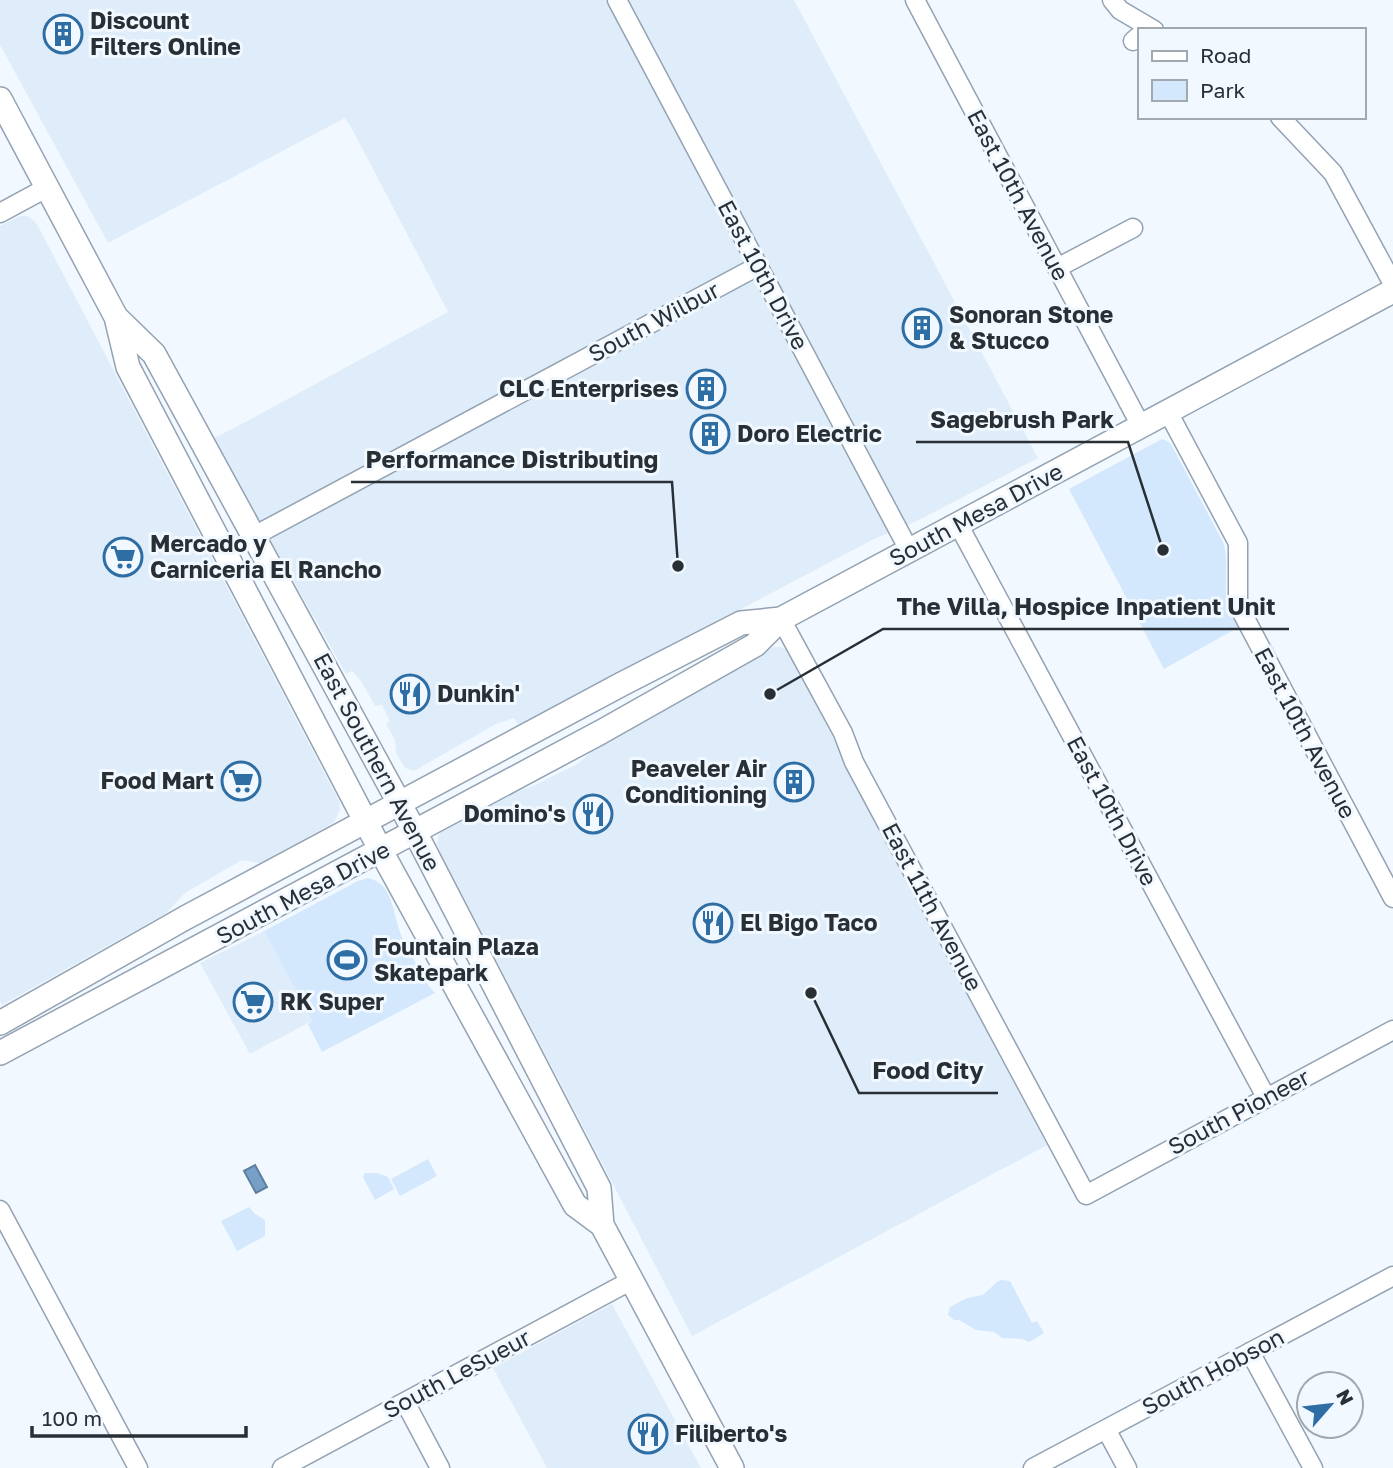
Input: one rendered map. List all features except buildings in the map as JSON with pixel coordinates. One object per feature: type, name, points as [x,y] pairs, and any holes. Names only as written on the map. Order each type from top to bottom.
[{"type":"main road","name":"East Southern Avenue","points":[[0,99],[116,317],[128,366],[162,434],[381,851],[575,1205],[602,1225]]},
{"type":"main road","name":"South Mesa Drive","points":[[0,1053],[575,746],[755,645],[781,619],[1393,291]]},
{"type":"main road","name":"East Southern Avenue","points":[[116,317],[154,354],[400,803],[599,1188],[602,1225],[732,1468]]},
{"type":"main road","points":[[162,434],[180,445],[226,524],[236,535],[254,536]]},
{"type":"main road","name":"South Mesa Drive","points":[[0,1023],[185,918],[674,657],[741,623],[781,619]]},
{"type":"main road","points":[[575,746],[592,724],[661,677],[674,657]]},
{"type":"main road","points":[[478,1030],[495,1040],[544,1116],[575,1142]]},
{"type":"street","name":"East 10th Drive","points":[[617,0],[909,550]]},
{"type":"street","name":"East 10th Avenue","points":[[915,0],[1140,426]]},
{"type":"street","points":[[1112,0],[1140,28]]},
{"type":"street","points":[[1282,119],[1333,173],[1393,284]]},
{"type":"street","points":[[0,213],[48,187]]},
{"type":"street","points":[[1057,268],[1133,228]]},
{"type":"street","name":"South Wilbur","points":[[254,536],[758,266]]},
{"type":"street","name":"East 10th Avenue","points":[[1168,412],[1238,544],[1238,605],[1393,898]]},
{"type":"street","name":"East 10th Drive","points":[[958,524],[1266,1097]]},
{"type":"street","name":"East 11th Avenue","points":[[781,619],[843,733],[854,762],[1086,1195]]},
{"type":"street","name":"South Pioneer","points":[[1086,1195],[1393,1030]]},
{"type":"street","points":[[0,1210],[138,1468]]},
{"type":"street","name":"South Hobson","points":[[1033,1468],[1393,1276]]},
{"type":"street","name":"South LeSueur","points":[[282,1468],[632,1280]]},
{"type":"street","points":[[1251,1352],[1313,1468]]},
{"type":"street","points":[[405,1402],[440,1468]]},
{"type":"street","points":[[1107,1429],[1127,1468]]},
{"type":"shaded area","points":[[0,0],[794,0],[1038,458],[917,521],[874,539],[519,726],[514,718],[496,724],[414,771],[405,768],[396,753],[395,740],[386,724],[390,721],[382,705],[375,706],[352,671],[346,674],[214,438],[448,312],[352,129],[345,118],[108,243],[0,45]]},
{"type":"shaded area","points":[[20,216],[27,216],[38,226],[339,801],[340,810],[334,822],[328,826],[260,863],[242,860],[185,893],[165,914],[2,1005],[0,226]]},
{"type":"shaded area","points":[[774,647],[787,650],[1047,1145],[692,1336],[437,844],[443,827],[486,803],[533,786],[579,763],[607,737],[725,671]]},
{"type":"shaded area","points":[[264,931],[312,1021],[250,1054],[200,963]]},
{"type":"shaded area","points":[[612,1304],[701,1468],[547,1468],[493,1368]]},
{"type":"green space","points":[[1162,439],[1172,446],[1224,544],[1227,599],[1239,627],[1164,669],[1069,489]]},
{"type":"green space","name":"Fountain Plaza Skatepark","points":[[368,878],[377,881],[388,894],[402,937],[435,993],[322,1052],[308,1024],[312,1021],[264,931]]},
{"type":"green space","points":[[428,1159],[437,1176],[400,1196],[391,1179]]},
{"type":"green space","points":[[365,1173],[388,1177],[394,1189],[375,1200],[363,1177]]},
{"type":"green space","points":[[249,1207],[265,1220],[265,1236],[237,1251],[221,1221]]},
{"type":"green space","points":[[1001,1280],[1010,1281],[1032,1323],[1037,1321],[1044,1333],[1029,1342],[1002,1338],[994,1332],[976,1330],[948,1315],[950,1307],[967,1298],[983,1295]]},
{"type":"water","points":[[255,1165],[267,1187],[256,1193],[244,1171]]},
{"type":"place","name":"Discount Filters Online","points":[[63,34]]},
{"type":"place","name":"Sonoran Stone & Stucco","points":[[922,328]]},
{"type":"place","name":"CLC Enterprises","points":[[706,389]]},
{"type":"place","name":"Doro Electric","points":[[710,434]]},
{"type":"place","name":"Sagebrush Park","points":[[1163,550]]},
{"type":"place","name":"Mercado y Carniceria El Rancho","points":[[123,557]]},
{"type":"place","name":"Performance Distributing","points":[[678,566]]},
{"type":"place","name":"Dunkin'","points":[[410,694]]},
{"type":"place","name":"The Villa, Hospice Inpatient Unit","points":[[770,694]]},
{"type":"place","name":"Food Mart","points":[[241,781]]},
{"type":"place","name":"Peaveler Air Conditioning","points":[[794,782]]},
{"type":"place","name":"Domino's","points":[[593,814]]},
{"type":"place","name":"El Bigo Taco","points":[[713,923]]},
{"type":"place","name":"Fountain Plaza Skatepark","points":[[347,960]]},
{"type":"place","name":"Food City","points":[[811,993]]},
{"type":"place","name":"RK Super","points":[[253,1002]]},
{"type":"place","name":"Filiberto's","points":[[648,1434]]}]
